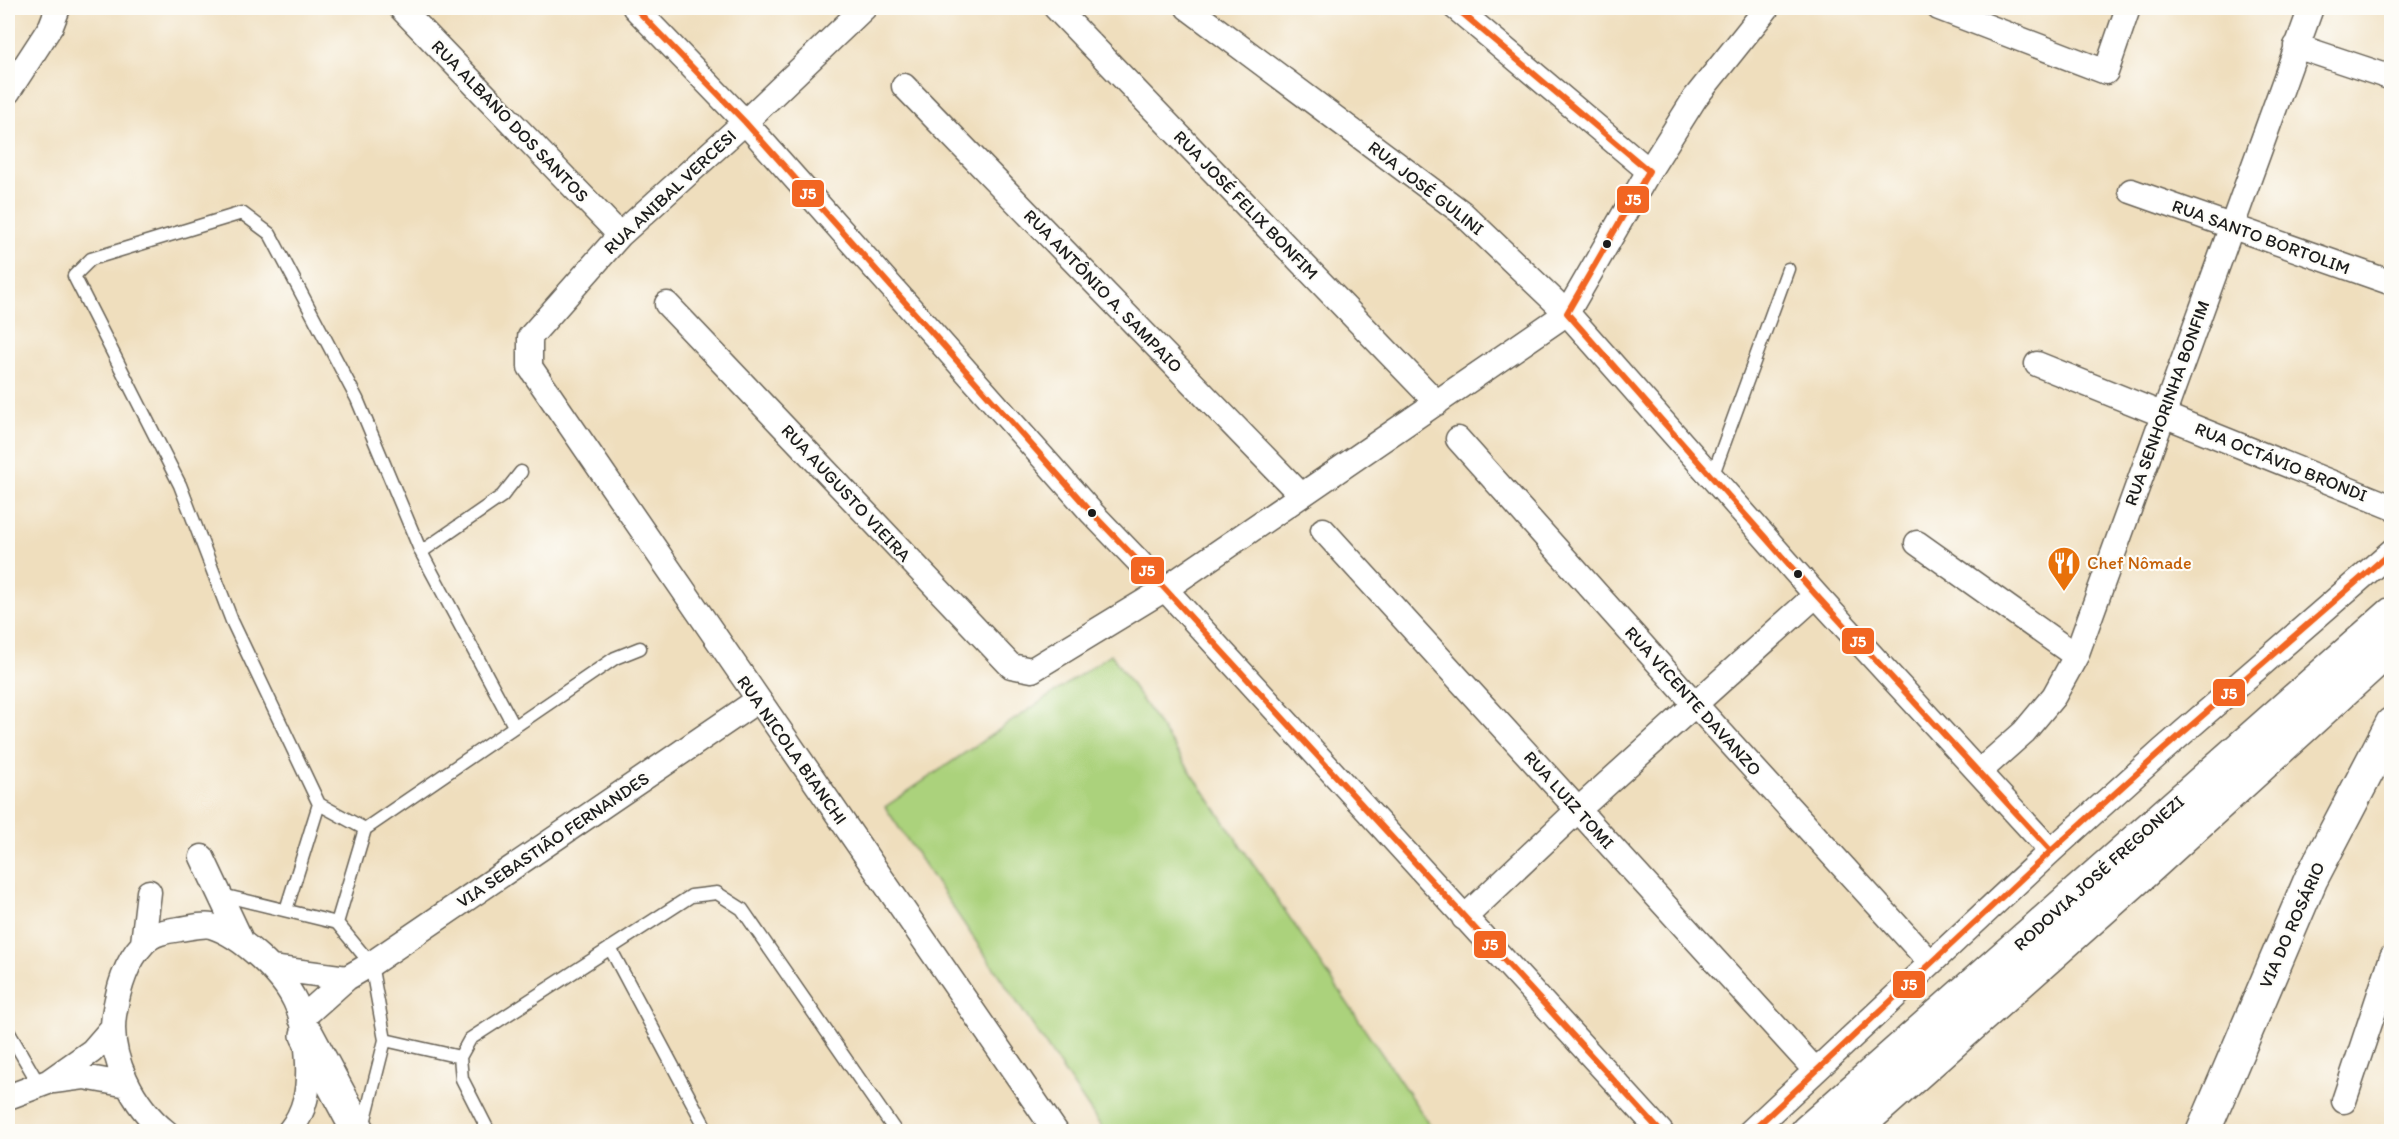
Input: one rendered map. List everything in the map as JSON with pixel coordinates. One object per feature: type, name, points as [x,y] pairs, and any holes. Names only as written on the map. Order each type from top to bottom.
[{"type":"main road","name":"RODOVIA JOSÉ FREGONEZI","points":[[1807,1131],[2391,614]]},
{"type":"main road","name":"RODOVIA JOSÉ FREGONEZI","points":[[1851,1131],[2146,870],[2391,646]]},
{"type":"main road","name":"VIA DO ROSÁRIO","points":[[2203,1131],[2311,879],[2391,724]]},
{"type":"main road","points":[[304,1027],[360,1131]]},
{"type":"main road","points":[[1858,1131],[1879,1106]]},
{"type":"street","points":[[8,93],[51,26],[58,8]]},
{"type":"street","name":"RUA ALBANO DOS SANTOS","points":[[401,8],[620,235]]},
{"type":"street","points":[[635,8],[745,122],[1092,513],[1165,589],[1661,1131]]},
{"type":"street","name":"RUA JOSÉ FELIX BONFIM","points":[[1056,8],[1437,402]]},
{"type":"street","name":"RUA JOSÉ GULINI","points":[[1188,8],[1461,212],[1566,313],[1816,595],[2051,851]]},
{"type":"street","points":[[1456,8],[1649,171]]},
{"type":"street","points":[[1165,589],[1566,313],[1649,171],[1695,98],[1767,8]]},
{"type":"street","points":[[1939,8],[2106,72],[2128,8]]},
{"type":"street","name":"RUA SENHORINHA BONFIM","points":[[1979,772],[2024,732],[2054,696],[2076,656],[2311,8]]},
{"type":"street","name":"RUA ANIBAL VERCESI","points":[[530,367],[530,337],[620,235],[745,122],[850,12]]},
{"type":"street","points":[[2296,46],[2391,78]]},
{"type":"street","name":"RUA ANTÔNIO A. SAMPAIO","points":[[904,86],[1301,495]]},
{"type":"street","name":"RUA SANTO BORTOLIM","points":[[2131,190],[2391,283]]},
{"type":"street","name":"RUA AUGUSTO VIEIRA","points":[[667,304],[1011,666],[1032,670],[1165,589]]},
{"type":"street","name":"RUA OCTÁVIO BRONDI","points":[[2037,364],[2391,507]]},
{"type":"street","name":"RUA NICOLA BIANCHI","points":[[530,367],[1056,1131]]},
{"type":"street","name":"RUA VICENTE DAVANZO","points":[[1458,439],[1930,962]]},
{"type":"street","name":"RUA LUIZ TOMI","points":[[1323,530],[1815,1070]]},
{"type":"street","points":[[1917,543],[2076,656]]},
{"type":"street","points":[[1750,1131],[2051,851],[2391,551]]},
{"type":"street","points":[[1464,918],[1694,703],[1816,595]]},
{"type":"street","name":"VIA SEBASTIÃO FERNANDES","points":[[304,1027],[347,978],[371,964],[758,700]]},
{"type":"street","points":[[202,857],[222,894],[242,942]]},
{"type":"street","points":[[150,892],[143,943],[123,975],[112,1028],[118,1058],[128,1085],[154,1122],[165,1131]]},
{"type":"street","points":[[143,943],[162,932],[210,926],[242,942],[271,968],[294,1000],[304,1027],[309,1088],[300,1119],[289,1131]]},
{"type":"street","points":[[2344,1101],[2391,957]]},
{"type":"street","points":[[271,968],[347,978]]},
{"type":"street","points":[[44,1084],[92,1051],[112,1028]]},
{"type":"street","points":[[9,1093],[84,1077],[128,1085]]},
{"type":"lane","points":[[365,829],[319,804],[232,621],[180,485],[74,276],[91,259],[242,213],[270,234],[357,399],[421,552],[514,726]]},
{"type":"lane","points":[[1712,477],[1788,269]]},
{"type":"lane","points":[[421,552],[502,496],[520,472]]},
{"type":"lane","points":[[337,923],[365,829],[615,658],[640,648]]},
{"type":"lane","points":[[286,910],[319,804]]},
{"type":"lane","points":[[489,1131],[462,1079],[460,1057],[470,1039],[691,896],[717,893],[742,909],[896,1131]]},
{"type":"lane","points":[[222,894],[337,923],[371,964],[385,1040],[360,1131]]},
{"type":"lane","points":[[610,948],[708,1131]]},
{"type":"lane","points":[[8,1031],[44,1084]]},
{"type":"lane","points":[[385,1040],[460,1057]]},
{"type":"green space","points":[[1111,654],[1434,1131],[1104,1131],[885,807]]},
{"type":"transit line","name":"J5","points":[[635,8],[745,122],[1092,513],[1165,589],[1661,1132]]},
{"type":"transit line","name":"J5","points":[[1456,8],[1649,171],[1567,313],[1816,595],[2051,851]]},
{"type":"transit line","name":"J5","points":[[1751,1132],[2051,851],[2163,750],[2392,551]]},
{"type":"place","name":"Chef Nômade","points":[[2064,592]]}]
